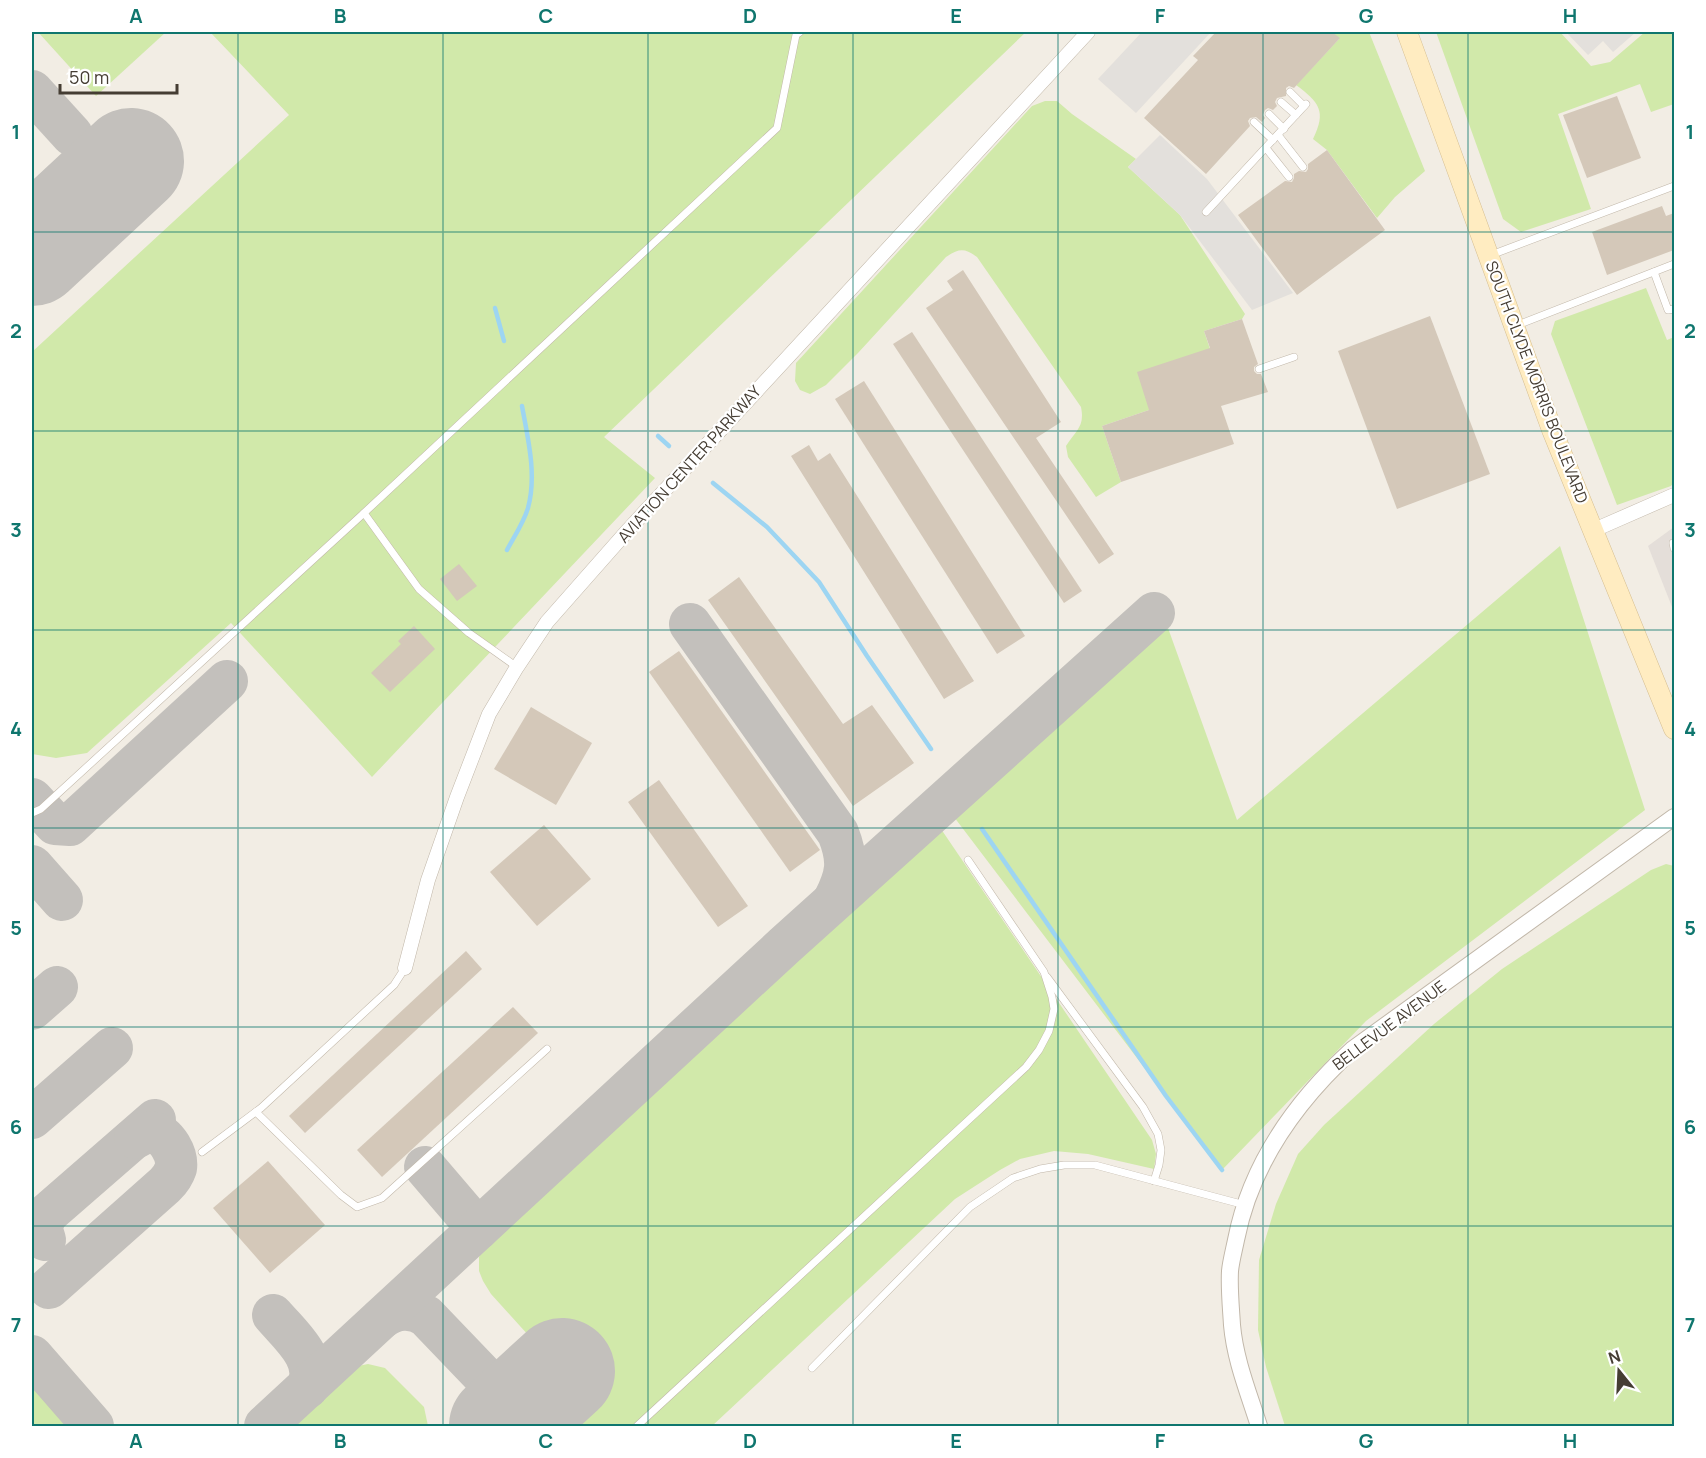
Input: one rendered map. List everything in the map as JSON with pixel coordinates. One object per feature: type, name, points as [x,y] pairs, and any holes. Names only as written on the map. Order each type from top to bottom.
[{"type":"main road","name":"SOUTH CLYDE MORRIS BOULEVARD","points":[[1407,32],[1552,430],[1674,729]]},
{"type":"street","name":"AVIATION CENTER PARKWAY","points":[[405,968],[428,880],[489,714],[547,622],[1088,32]]},
{"type":"street","points":[[1594,531],[1674,495]]},
{"type":"street","name":"BELLEVUE AVENUE","points":[[1259,1426],[1232,1327],[1230,1269],[1245,1204],[1276,1138],[1323,1076],[1353,1049],[1674,817]]},
{"type":"lane","points":[[32,813],[41,809],[364,513],[777,128],[796,35],[800,32]]},
{"type":"lane","points":[[1206,212],[1305,105],[1290,92]]},
{"type":"lane","points":[[1281,102],[1296,116]]},
{"type":"lane","points":[[1269,114],[1284,129]]},
{"type":"lane","points":[[1254,122],[1276,137],[1303,167]]},
{"type":"lane","points":[[1266,148],[1289,177]]},
{"type":"lane","points":[[1489,256],[1674,186]]},
{"type":"lane","points":[[1515,326],[1674,264]]},
{"type":"lane","points":[[1653,272],[1668,310],[1674,309]]},
{"type":"lane","points":[[1259,369],[1294,357]]},
{"type":"lane","points":[[364,513],[419,589],[469,633],[517,667]]},
{"type":"lane","points":[[968,860],[1044,972],[1143,1107],[1158,1134],[1161,1150],[1154,1181]]},
{"type":"lane","points":[[202,1152],[256,1112],[394,985],[405,968]]},
{"type":"lane","points":[[637,1426],[1026,1067],[1040,1050],[1049,1031],[1054,1010],[1044,972]]},
{"type":"lane","points":[[256,1112],[357,1208],[382,1198],[547,1049]]},
{"type":"lane","points":[[812,1368],[970,1207],[1013,1178],[1040,1169],[1064,1165],[1095,1165],[1245,1204]]},
{"type":"shaded area","points":[[1142,32],[1211,32],[1136,113],[1098,79]]},
{"type":"shaded area","points":[[1566,32],[1636,32],[1613,52],[1603,41],[1588,55]]},
{"type":"shaded area","points":[[1160,135],[1207,179],[1293,293],[1252,310],[1180,215],[1128,167]]},
{"type":"shaded area","points":[[1674,527],[1674,612],[1648,546]]},
{"type":"green space","points":[[38,32],[166,32],[96,96]]},
{"type":"green space","points":[[210,32],[1026,32],[604,437],[655,478],[372,777],[231,623],[87,753],[56,758],[32,754],[32,352],[289,115]]},
{"type":"green space","points":[[1332,32],[1369,32],[1425,171],[1395,197],[1377,218],[1327,150],[1313,139],[1320,114],[1315,102],[1296,85],[1339,39]]},
{"type":"green space","points":[[1436,32],[1560,32],[1591,66],[1610,62],[1645,32],[1674,32],[1674,104],[1651,112],[1640,84],[1558,114],[1591,209],[1521,232],[1503,219]]},
{"type":"green space","points":[[1045,101],[1057,101],[1136,159],[1128,167],[1180,215],[1245,314],[1242,319],[1204,331],[1210,349],[1149,410],[1102,426],[1121,482],[1096,497],[1068,457],[1066,446],[1081,424],[1081,407],[977,257],[969,252],[962,250],[946,257],[826,385],[810,394],[800,390],[795,381],[796,363],[1032,106]]},
{"type":"green space","points":[[1646,288],[1667,340],[1674,337],[1674,482],[1671,486],[1617,505],[1551,334],[1555,321]]},
{"type":"green space","points":[[1560,546],[1645,810],[1366,1021],[1222,1170],[951,813],[1168,628],[1237,820]]},
{"type":"green space","points":[[939,826],[1152,1140],[1156,1154],[1154,1169],[1088,1154],[1054,1151],[1020,1159],[955,1199],[712,1426],[559,1426],[587,1400],[491,1294],[479,1271],[479,1257],[483,1247],[506,1230]]},
{"type":"green space","points":[[1666,864],[1674,866],[1674,1426],[1285,1426],[1266,1367],[1258,1330],[1259,1260],[1276,1204],[1298,1154],[1324,1125],[1434,1024],[1502,969],[1651,870]]},
{"type":"green space","points":[[368,1364],[385,1368],[424,1407],[428,1426],[285,1426],[343,1373],[353,1367]]},
{"type":"green space","points":[[32,1385],[48,1398],[72,1426],[32,1426]]},
{"type":"building","points":[[1216,32],[1332,32],[1340,38],[1294,88],[1289,86],[1286,88],[1286,96],[1277,98],[1275,102],[1277,106],[1273,110],[1268,108],[1265,110],[1263,115],[1265,118],[1262,122],[1256,117],[1250,118],[1248,121],[1250,126],[1206,174],[1144,118],[1198,60],[1193,56]]},
{"type":"building","points":[[1617,96],[1641,158],[1587,178],[1563,115]]},
{"type":"building","points":[[1327,150],[1385,230],[1297,295],[1238,215],[1285,181],[1292,182],[1294,174],[1299,171],[1306,172],[1308,164]]},
{"type":"building","points":[[1662,206],[1666,216],[1674,213],[1674,250],[1607,275],[1592,232]]},
{"type":"building","points":[[963,270],[1061,422],[1036,438],[1114,554],[1099,564],[926,308],[953,290],[947,281]]},
{"type":"building","points":[[1430,316],[1490,474],[1397,509],[1338,351]]},
{"type":"building","points":[[1242,319],[1258,364],[1254,367],[1254,371],[1261,374],[1268,392],[1221,406],[1234,444],[1121,482],[1102,426],[1149,410],[1137,372],[1210,348],[1204,331]]},
{"type":"building","points":[[912,332],[1082,591],[1064,603],[893,344]]},
{"type":"building","points":[[864,381],[1025,636],[997,654],[835,399]]},
{"type":"building","points":[[809,445],[818,461],[830,453],[974,681],[944,699],[791,456]]},
{"type":"building","points":[[459,564],[477,586],[457,601],[440,579]]},
{"type":"building","points":[[739,577],[843,724],[872,705],[914,763],[853,806],[708,600]]},
{"type":"building","points":[[414,626],[435,649],[390,692],[371,673],[401,644],[398,641]]},
{"type":"building","points":[[679,651],[820,850],[790,872],[649,672]]},
{"type":"building","points":[[531,707],[592,743],[556,805],[494,769]]},
{"type":"building","points":[[659,780],[748,906],[718,927],[628,802]]},
{"type":"building","points":[[544,825],[591,879],[537,926],[490,872]]},
{"type":"building","points":[[466,951],[482,969],[305,1133],[289,1116]]},
{"type":"building","points":[[513,1007],[538,1033],[382,1177],[357,1150]]},
{"type":"building","points":[[268,1161],[325,1225],[270,1273],[213,1208]]},
{"type":"waterway","points":[[495,308],[504,341]]},
{"type":"waterway","points":[[507,550],[524,519],[531,495],[531,457],[522,406]]},
{"type":"waterway","points":[[658,436],[669,446]]},
{"type":"waterway","points":[[713,483],[767,527],[819,582],[931,749]]},
{"type":"waterway","points":[[982,829],[1166,1096],[1222,1170]]},
{"type":"taxiway","points":[[32,91],[72,135]]},
{"type":"taxiway","points":[[265,1426],[784,946],[1154,613]]},
{"type":"taxiway","points":[[690,624],[838,833],[844,852],[845,867],[842,882],[834,900]]},
{"type":"taxiway","points":[[32,799],[55,824],[70,825],[227,681]]},
{"type":"taxiway","points":[[32,866],[62,900]]},
{"type":"taxiway","points":[[32,1009],[57,987]]},
{"type":"taxiway","points":[[32,1118],[112,1048]]},
{"type":"taxiway","points":[[45,1240],[41,1227],[47,1214],[155,1120]]},
{"type":"taxiway","points":[[49,1288],[165,1185],[173,1175],[176,1168],[175,1157],[171,1146],[163,1137],[149,1133],[135,1138]]},
{"type":"taxiway","points":[[425,1167],[478,1229]]},
{"type":"taxiway","points":[[382,1318],[393,1312],[404,1310],[415,1311],[426,1316],[518,1412]]},
{"type":"taxiway","points":[[273,1315],[302,1348],[307,1358],[310,1368],[307,1388]]},
{"type":"taxiway","points":[[32,1356],[93,1426]]},
{"type":"runway","points":[[32,253],[131,161]]},
{"type":"runway","points":[[502,1426],[562,1371]]}]
